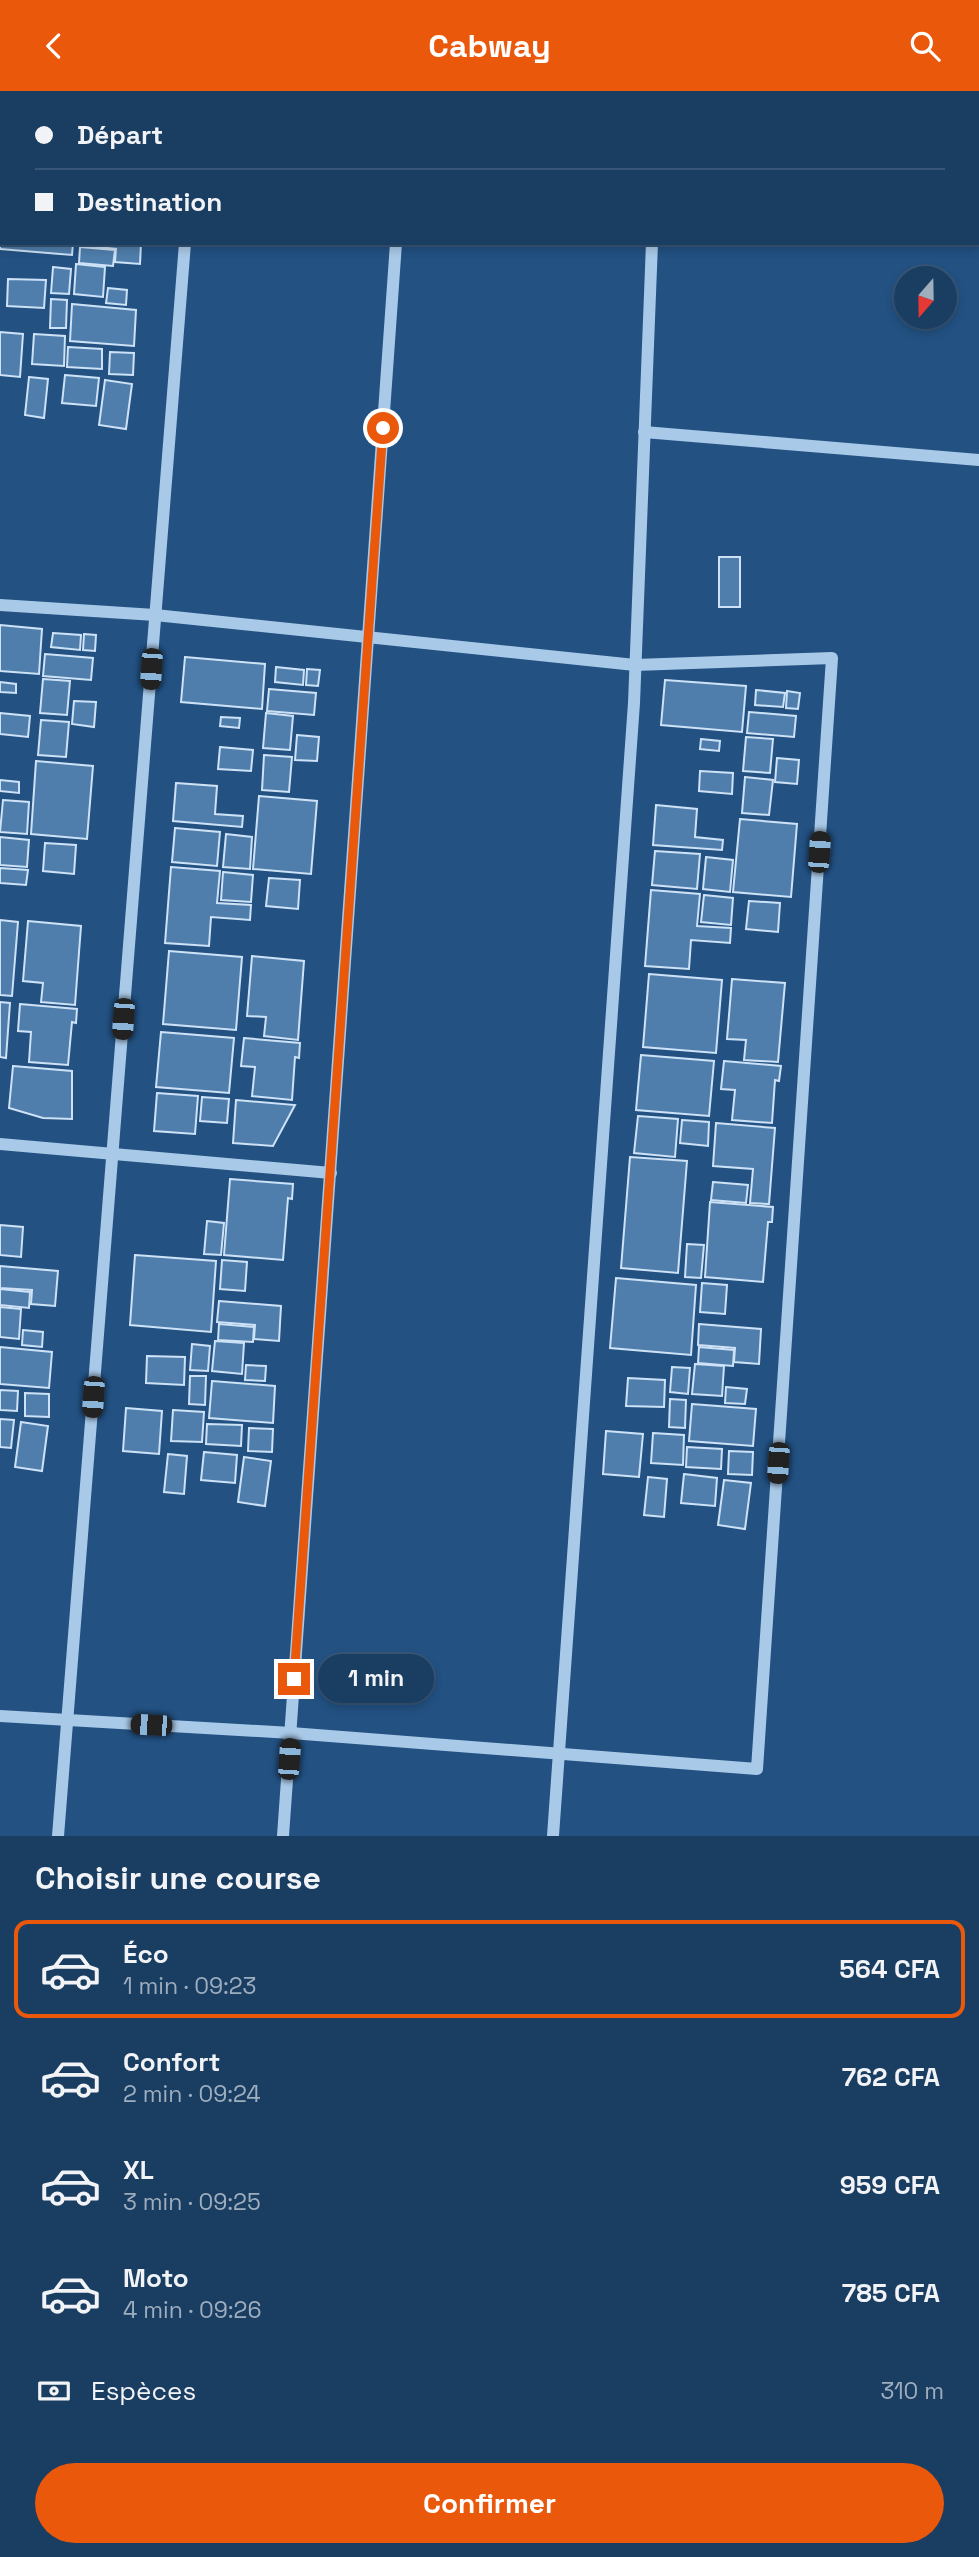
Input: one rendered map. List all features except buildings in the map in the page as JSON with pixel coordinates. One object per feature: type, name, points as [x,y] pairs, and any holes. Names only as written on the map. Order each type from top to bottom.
[{"type":"street","points":[[58,1836],[186,245]]},
{"type":"street","points":[[283,1836],[396,245]]},
{"type":"street","points":[[553,1836],[635,665],[652,245]]},
{"type":"street","points":[[644,432],[979,460]]},
{"type":"street","points":[[0,605],[155,615],[635,665],[832,658],[757,1769],[290,1733],[0,1716]]},
{"type":"street","points":[[0,1144],[331,1173]]},
{"type":"route","points":[[294,1679],[383,428]]}]
